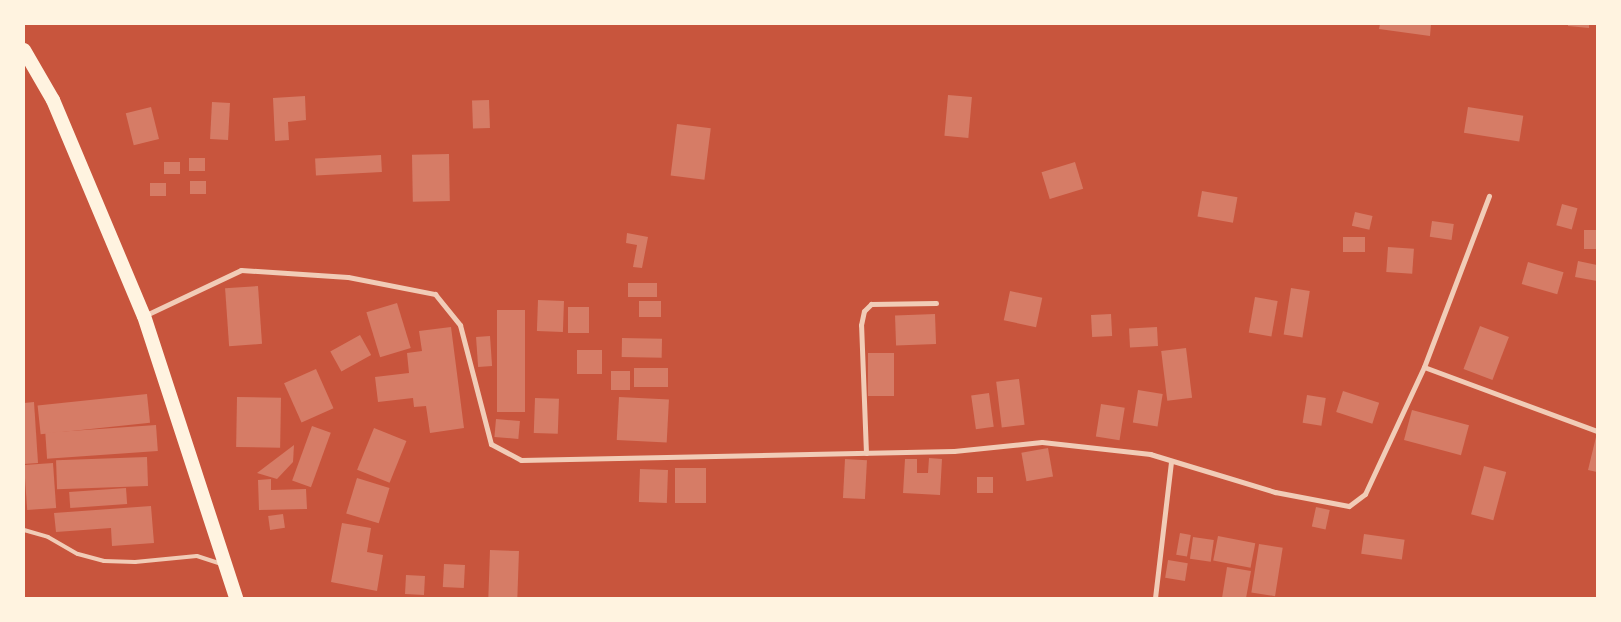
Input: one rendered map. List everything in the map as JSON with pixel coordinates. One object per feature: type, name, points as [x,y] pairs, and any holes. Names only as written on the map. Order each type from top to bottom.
[{"type":"highway","points":[[24,50],[53,100],[144,316],[223,565],[236,598]]},
{"type":"street","points":[[144,316],[241,270],[348,276],[435,294],[460,325],[491,444],[521,460],[954,451],[1042,442],[1150,454],[1171,462],[1275,492],[1349,506],[1365,494],[1424,367],[1489,196]]},
{"type":"street","points":[[866,453],[861,325],[864,311],[871,304],[936,303]]},
{"type":"street","points":[[1424,367],[1597,431]]},
{"type":"street","points":[[1155,598],[1171,462]]},
{"type":"lane","points":[[24,530],[104,561],[134,562],[197,556],[223,565]]},
{"type":"building","points":[[1380,24],[1431,24],[1430,36],[1379,29]]},
{"type":"building","points":[[1568,24],[1589,24],[1589,28],[1568,26]]},
{"type":"building","points":[[948,95],[972,97],[968,138],[944,136]]},
{"type":"building","points":[[305,96],[306,120],[288,122],[289,140],[275,141],[273,98]]},
{"type":"building","points":[[489,100],[490,128],[473,129],[472,101]]},
{"type":"building","points":[[212,102],[230,103],[228,140],[210,139]]},
{"type":"building","points":[[151,107],[159,139],[134,145],[126,113]]},
{"type":"building","points":[[1468,107],[1523,116],[1519,141],[1464,133]]},
{"type":"building","points":[[677,124],[711,128],[704,180],[671,176]]},
{"type":"building","points":[[449,154],[450,201],[413,202],[412,155]]},
{"type":"building","points":[[381,155],[382,172],[316,175],[315,158]]},
{"type":"building","points":[[189,158],[205,158],[205,171],[189,171]]},
{"type":"building","points":[[164,162],[180,162],[180,174],[164,174]]},
{"type":"building","points":[[1075,162],[1083,189],[1050,199],[1042,172]]},
{"type":"building","points":[[190,181],[206,181],[206,194],[190,194]]},
{"type":"building","points":[[150,183],[166,183],[166,196],[150,196]]},
{"type":"building","points":[[1202,191],[1237,197],[1233,223],[1197,217]]},
{"type":"building","points":[[1562,204],[1577,208],[1572,229],[1556,225]]},
{"type":"building","points":[[1355,212],[1373,216],[1369,230],[1352,226]]},
{"type":"building","points":[[1432,221],[1454,224],[1452,240],[1430,237]]},
{"type":"building","points":[[1584,230],[1597,230],[1597,249],[1584,249]]},
{"type":"building","points":[[627,233],[648,237],[642,268],[633,267],[637,245],[626,243]]},
{"type":"building","points":[[1343,237],[1365,237],[1365,252],[1343,252]]},
{"type":"building","points":[[1388,247],[1414,249],[1412,274],[1386,272]]},
{"type":"building","points":[[1578,261],[1597,265],[1597,281],[1575,277]]},
{"type":"building","points":[[1528,262],[1564,272],[1557,294],[1522,284]]},
{"type":"building","points":[[628,283],[657,283],[657,297],[628,297]]},
{"type":"building","points":[[258,286],[262,344],[229,346],[225,288]]},
{"type":"building","points":[[1291,288],[1310,291],[1302,337],[1284,334]]},
{"type":"building","points":[[1010,291],[1042,298],[1036,327],[1004,320]]},
{"type":"building","points":[[1255,297],[1278,301],[1271,336],[1249,332]]},
{"type":"building","points":[[538,300],[564,301],[563,332],[537,331]]},
{"type":"building","points":[[639,301],[661,301],[661,317],[639,317]]},
{"type":"building","points":[[397,303],[411,348],[380,357],[366,312]]},
{"type":"building","points":[[568,307],[589,307],[589,333],[568,333]]},
{"type":"building","points":[[497,310],[525,310],[525,412],[497,412]]},
{"type":"building","points":[[935,314],[936,344],[896,345],[895,315]]},
{"type":"building","points":[[1111,314],[1112,336],[1092,337],[1091,315]]},
{"type":"building","points":[[1480,326],[1509,337],[1492,380],[1464,369]]},
{"type":"building","points":[[451,327],[464,428],[430,433],[426,406],[414,407],[413,398],[378,402],[375,377],[409,373],[407,353],[422,351],[419,331]]},
{"type":"building","points":[[1157,327],[1158,346],[1130,347],[1129,328]]},
{"type":"building","points":[[360,335],[371,355],[341,372],[330,351]]},
{"type":"building","points":[[490,336],[492,366],[478,367],[476,337]]},
{"type":"building","points":[[622,338],[662,339],[662,358],[622,357]]},
{"type":"building","points":[[1186,348],[1192,398],[1167,401],[1161,351]]},
{"type":"building","points":[[577,350],[602,350],[602,374],[577,374]]},
{"type":"building","points":[[868,353],[894,353],[894,396],[868,396]]},
{"type":"building","points":[[634,368],[668,368],[668,387],[634,387]]},
{"type":"building","points":[[316,369],[333,408],[302,423],[284,383]]},
{"type":"building","points":[[611,371],[630,371],[630,390],[611,390]]},
{"type":"building","points":[[1019,379],[1025,425],[1002,427],[996,382]]},
{"type":"building","points":[[1138,390],[1163,394],[1158,427],[1133,423]]},
{"type":"building","points":[[1343,391],[1379,403],[1372,424],[1336,412]]},
{"type":"building","points":[[989,393],[994,427],[976,429],[971,396]]},
{"type":"building","points":[[147,394],[150,423],[41,434],[38,405]]},
{"type":"building","points":[[1307,395],[1326,398],[1321,426],[1303,423]]},
{"type":"building","points":[[237,397],[281,398],[280,448],[236,447]]},
{"type":"building","points":[[619,397],[669,400],[667,443],[617,440]]},
{"type":"building","points":[[535,398],[559,399],[558,434],[534,433]]},
{"type":"building","points":[[34,402],[38,463],[24,464],[24,403]]},
{"type":"building","points":[[1101,404],[1125,408],[1120,440],[1096,437]]},
{"type":"building","points":[[1412,410],[1469,425],[1461,455],[1404,440]]},
{"type":"building","points":[[496,419],[520,421],[518,439],[494,437]]},
{"type":"building","points":[[156,425],[158,451],[47,459],[45,433]]},
{"type":"building","points":[[312,426],[331,433],[311,487],[292,481]]},
{"type":"building","points":[[374,428],[406,441],[390,483],[357,470]]},
{"type":"building","points":[[1597,438],[1597,472],[1588,470]]},
{"type":"building","points":[[294,445],[293,462],[277,479],[257,473]]},
{"type":"building","points":[[1048,448],[1053,477],[1026,481],[1021,453]]},
{"type":"building","points":[[147,457],[148,486],[57,489],[56,460]]},
{"type":"building","points":[[929,458],[942,459],[940,495],[903,493],[905,459],[917,459],[917,473],[928,473]]},
{"type":"building","points":[[845,459],[867,460],[865,499],[843,498]]},
{"type":"building","points":[[53,463],[56,508],[27,510],[24,465]]},
{"type":"building","points":[[1484,466],[1506,472],[1493,520],[1471,514]]},
{"type":"building","points":[[675,468],[706,468],[706,503],[675,503]]},
{"type":"building","points":[[640,469],[668,470],[667,503],[639,502]]},
{"type":"building","points":[[977,477],[993,477],[993,493],[977,493]]},
{"type":"building","points":[[357,478],[390,488],[379,523],[346,513]]},
{"type":"building","points":[[271,479],[271,490],[306,489],[307,509],[259,510],[258,480]]},
{"type":"building","points":[[126,488],[127,504],[70,508],[69,492]]},
{"type":"building","points":[[151,506],[154,543],[112,546],[111,528],[56,532],[54,513]]},
{"type":"building","points":[[1316,507],[1330,510],[1326,529],[1312,527]]},
{"type":"building","points":[[283,514],[285,528],[270,530],[268,516]]},
{"type":"building","points":[[342,523],[371,528],[367,552],[383,555],[377,591],[331,582]]},
{"type":"building","points":[[1180,533],[1191,535],[1187,557],[1176,555]]},
{"type":"building","points":[[1364,534],[1405,540],[1402,560],[1361,554]]},
{"type":"building","points":[[1218,536],[1255,543],[1251,568],[1213,561]]},
{"type":"building","points":[[1193,537],[1214,540],[1211,562],[1190,559]]},
{"type":"building","points":[[1259,544],[1283,548],[1275,596],[1251,592]]},
{"type":"building","points":[[490,550],[519,551],[517,598],[488,598]]},
{"type":"building","points":[[1168,560],[1188,563],[1185,581],[1165,578]]},
{"type":"building","points":[[444,564],[465,565],[464,588],[443,587]]},
{"type":"building","points":[[1227,567],[1251,571],[1246,598],[1222,598]]},
{"type":"building","points":[[406,575],[425,576],[424,595],[405,594]]}]
